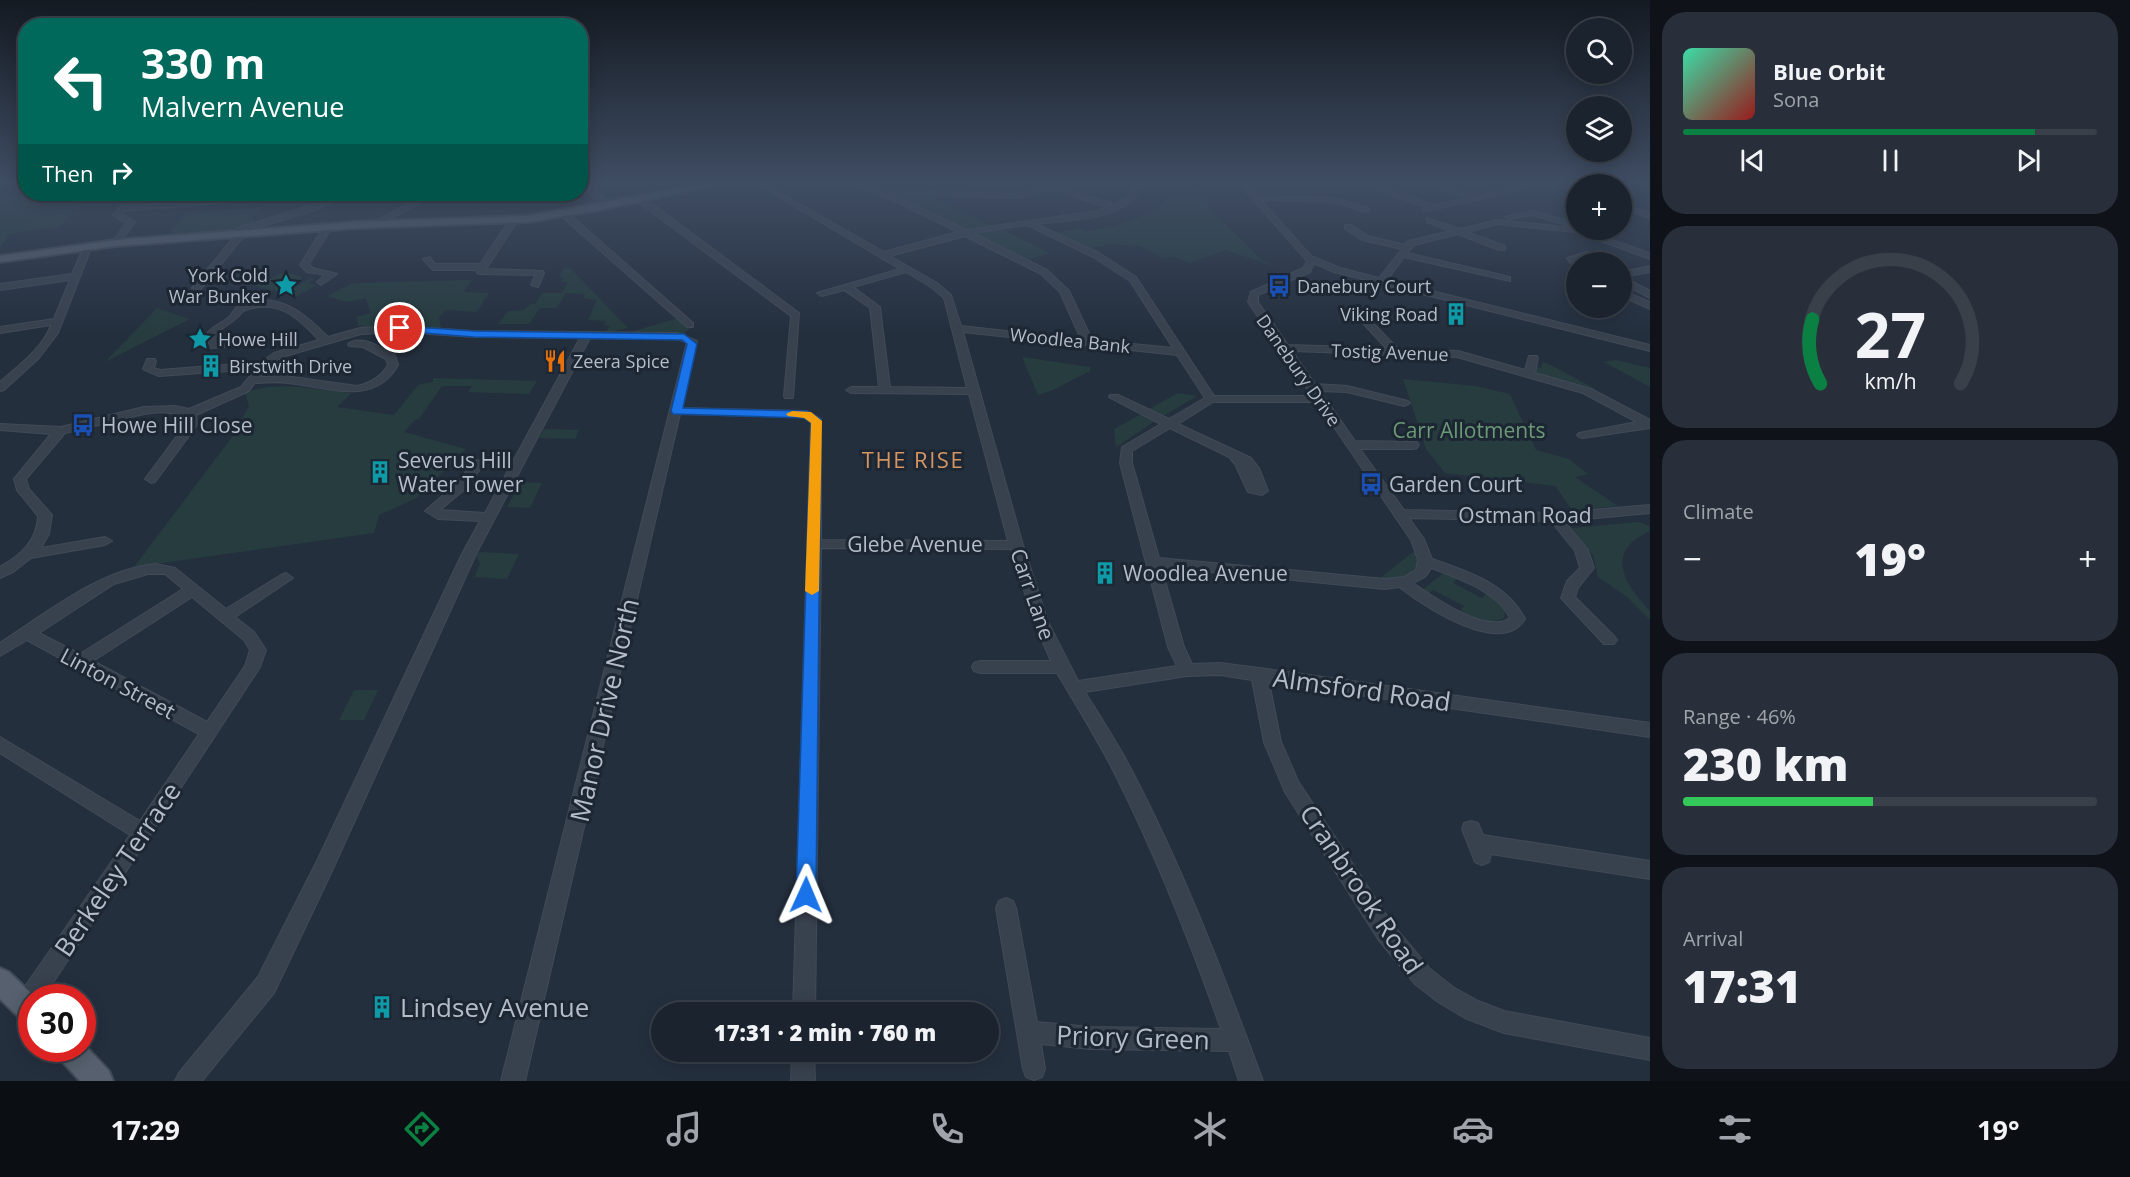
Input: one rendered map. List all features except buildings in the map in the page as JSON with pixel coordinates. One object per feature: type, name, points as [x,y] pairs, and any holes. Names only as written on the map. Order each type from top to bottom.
[{"type":"main road","points":[[0,259],[116,243],[277,231]]},
{"type":"main road","points":[[0,981],[18,999]]},
{"type":"street","points":[[116,243],[124,231]]},
{"type":"street","points":[[197,288],[240,231]]},
{"type":"street","points":[[321,282],[333,274],[310,270],[304,265],[324,231]]},
{"type":"street","points":[[481,269],[506,231]]},
{"type":"street","points":[[582,231],[690,333]]},
{"type":"street","points":[[684,231],[796,315],[789,396]]},
{"type":"street","name":"Carr Lane","points":[[842,231],[934,285],[948,297],[959,329],[1016,545],[1041,622],[1062,667],[1125,775],[1158,846],[1201,947],[1251,1081]]},
{"type":"street","points":[[962,231],[1056,281],[1088,342]]},
{"type":"street","points":[[883,255],[975,231]]},
{"type":"street","points":[[1046,231],[1096,255],[1128,275],[1144,293],[1211,399]]},
{"type":"street","points":[[1285,231],[1310,258],[1337,270],[1650,348]]},
{"type":"street","points":[[1355,231],[1365,238],[1404,251],[1507,279]]},
{"type":"street","points":[[1381,281],[1404,251],[1414,242],[1457,231]]},
{"type":"street","points":[[1460,231],[1502,248]]},
{"type":"street","points":[[1607,240],[1650,256]]},
{"type":"street","points":[[0,388],[40,350],[58,321],[88,246]]},
{"type":"street","points":[[1307,270],[1311,264],[1310,258]]},
{"type":"street","points":[[427,259],[433,267],[540,273],[535,285]]},
{"type":"street","points":[[822,293],[908,269]]},
{"type":"street","points":[[1632,273],[1650,269]]},
{"type":"street","points":[[1307,270],[1337,270]]},
{"type":"street","name":"Danebury Drive","points":[[1307,270],[1252,297],[1319,399],[1425,552],[1427,562]]},
{"type":"street","points":[[0,287],[76,276]]},
{"type":"street","points":[[1632,285],[1650,295]]},
{"type":"street","points":[[845,286],[875,307],[885,390]]},
{"type":"street","points":[[1632,298],[1650,306]]},
{"type":"street","points":[[242,344],[215,346],[211,335],[218,327],[232,320],[240,309],[262,303],[294,310],[325,340]]},
{"type":"street","points":[[0,330],[58,321]]},
{"type":"street","points":[[1366,321],[1394,351]]},
{"type":"street","points":[[0,427],[62,430],[157,410],[179,409],[190,413],[241,391],[255,380],[264,365],[284,352],[325,340],[380,329],[586,336],[677,336],[690,333]]},
{"type":"street","name":"Woodlea Bank","points":[[959,329],[1181,351]]},
{"type":"street","name":"Manor Drive North","points":[[513,1081],[677,411],[692,344],[690,333]]},
{"type":"street","points":[[187,1081],[266,985],[324,867],[436,623],[489,517],[586,336]]},
{"type":"street","points":[[255,380],[285,379],[357,389],[368,387],[386,377],[393,365],[391,357],[365,344],[353,344]]},
{"type":"street","name":"Tostig Avenue","points":[[1285,348],[1458,354],[1593,393],[1649,425]]},
{"type":"street","points":[[1529,374],[1533,358]]},
{"type":"street","points":[[151,361],[150,372],[159,374],[264,365]]},
{"type":"street","points":[[1311,387],[1347,389],[1404,403]]},
{"type":"street","points":[[851,390],[975,391]]},
{"type":"street","points":[[1114,397],[1233,454]]},
{"type":"street","points":[[1187,670],[1176,647],[1125,454],[1131,445],[1211,399],[1319,399]]},
{"type":"street","points":[[677,411],[807,414],[816,421],[804,1002]]},
{"type":"street","points":[[152,479],[191,425],[190,413]]},
{"type":"street","points":[[1583,435],[1649,425]]},
{"type":"street","points":[[29,554],[44,529],[45,515],[23,490],[20,479],[62,430]]},
{"type":"street","points":[[1351,445],[1413,445]]},
{"type":"street","points":[[478,464],[461,486],[428,508],[438,515],[489,517]]},
{"type":"street","name":"Ostman Road","points":[[1399,514],[1555,518],[1612,515],[1650,509]]},
{"type":"street","points":[[1555,518],[1581,550],[1587,568],[1568,590],[1568,598],[1609,640]]},
{"type":"street","points":[[0,573],[29,554],[106,541]]},
{"type":"street","name":"Glebe Avenue","points":[[813,544],[1016,545]]},
{"type":"street","points":[[1155,562],[1385,584],[1415,578],[1424,570],[1427,562],[1496,594],[1516,611],[1518,620],[1508,627],[1484,626],[1443,608],[1402,582]]},
{"type":"street","points":[[0,650],[108,581],[126,574],[166,569],[225,616],[286,578]]},
{"type":"street","points":[[81,662],[193,590]]},
{"type":"street","name":"Berkeley Terrace","points":[[44,984],[252,667],[258,650],[249,636],[225,616]]},
{"type":"street","name":"Linton Street","points":[[27,633],[210,732]]},
{"type":"street","points":[[980,667],[1062,667]]},
{"type":"street","name":"Almsford Road","points":[[1074,688],[1187,670],[1220,669],[1650,730]]},
{"type":"street","name":"Cranbrook Road","points":[[1260,674],[1280,764],[1384,930],[1418,974],[1438,992],[1481,1016],[1650,1049]]},
{"type":"street","points":[[0,744],[142,832]]},
{"type":"street","points":[[1476,842],[1650,870]]},
{"type":"street","name":"Priory Green","points":[[1006,908],[1034,1069]]},
{"type":"street","name":"Priory Green","points":[[1029,1032],[1091,1038],[1236,1040]]},
{"type":"street","points":[[803,1062],[803,1081]]},
{"type":"green space","points":[[0,231],[26,231],[10,234],[0,248]]},
{"type":"green space","points":[[171,231],[230,231],[228,232],[167,236]]},
{"type":"green space","points":[[1006,231],[1050,253],[1026,260],[974,234]]},
{"type":"green space","points":[[1233,231],[1263,261],[1289,271],[1225,250],[1190,263],[1172,256],[1163,258],[1140,246],[1110,244],[1091,248],[1058,233]]},
{"type":"green space","points":[[570,268],[628,328],[605,333],[610,326],[604,325],[606,321],[588,320],[597,300],[583,298],[585,294],[566,293],[557,308],[540,308],[529,324],[498,324],[508,311],[524,310],[530,304],[535,304],[542,293],[562,293],[568,282],[561,282],[564,278],[559,278],[563,269]]},
{"type":"green space","points":[[285,272],[303,277],[288,287],[294,288],[310,278],[315,279],[307,283],[317,285],[297,296],[254,286]]},
{"type":"green space","points":[[472,280],[463,292],[489,293],[477,312],[446,310],[439,317],[441,329],[393,325],[363,327],[358,325],[356,317],[371,313],[366,298],[347,302],[327,296],[353,283]]},
{"type":"green space","points":[[157,308],[190,319],[105,362]]},
{"type":"green space","points":[[678,318],[691,328],[682,335],[627,333]]},
{"type":"green space","points":[[1022,357],[1090,367],[1090,371],[1051,391],[1038,395]]},
{"type":"green space","points":[[1616,360],[1650,368],[1650,387],[1604,362]]},
{"type":"green space","points":[[1542,362],[1597,390],[1535,373],[1534,366],[1541,368]]},
{"type":"green space","points":[[433,378],[537,381],[529,394],[468,392],[472,386],[442,386],[419,419],[415,420],[404,432],[466,449],[417,498],[379,515],[374,533],[134,567],[232,437],[249,406],[245,393],[284,386],[352,393],[337,407],[394,415],[418,385],[433,382]]},
{"type":"green space","name":"Carr Allotments","points":[[1403,379],[1475,386],[1510,394],[1536,450],[1569,459],[1588,474],[1575,477],[1618,506],[1572,510],[1555,486],[1445,473],[1426,449]]},
{"type":"green space","points":[[1178,393],[1197,396],[1162,417],[1147,410]]},
{"type":"green space","points":[[1141,414],[1155,421],[1116,447],[1114,429]]},
{"type":"green space","points":[[544,429],[579,430],[575,439],[539,438]]},
{"type":"green space","points":[[521,482],[542,483],[530,508],[507,507]]},
{"type":"green space","points":[[1639,522],[1649,526],[1650,531],[1628,547],[1623,556],[1623,566],[1631,587],[1650,611],[1650,620],[1626,596],[1598,577],[1593,555],[1572,528]]},
{"type":"green space","points":[[480,552],[519,554],[507,579],[474,577],[480,564],[476,555]]},
{"type":"green space","points":[[1413,552],[1419,554],[1418,568],[1400,577],[1380,578]]},
{"type":"green space","points":[[1446,571],[1457,578],[1453,583],[1482,598],[1487,593],[1506,608],[1504,618],[1493,621],[1476,619],[1459,612],[1464,606],[1433,590],[1427,595],[1421,591]]},
{"type":"green space","points":[[354,690],[378,690],[364,720],[339,720]]},
{"type":"slow traffic","points":[[792,414],[807,414],[816,421],[812,591]]},
{"type":"place","name":"York Cold War Bunker","points":[[286,285]]},
{"type":"place","name":"Danebury Court","points":[[1279,286]]},
{"type":"place","name":"Viking Road","points":[[1456,314]]},
{"type":"place","name":"Howe Hill","points":[[200,339]]},
{"type":"place","name":"Zeera Spice","points":[[555,361]]},
{"type":"place","name":"Birstwith Drive","points":[[211,366]]},
{"type":"place","name":"Howe Hill Close","points":[[83,425]]},
{"type":"place","name":"Severus Hill Water Tower","points":[[380,472]]},
{"type":"place","name":"Garden Court","points":[[1371,484]]},
{"type":"place","name":"Woodlea Avenue","points":[[1105,573]]},
{"type":"place","name":"Lindsey Avenue","points":[[382,1007]]},
{"type":"district","name":"THE RISE","points":[[913,459]]},
{"type":"route","points":[[400,328],[442,333],[684,337],[692,341],[692,344],[677,411],[807,414],[816,421],[806,895]]}]
